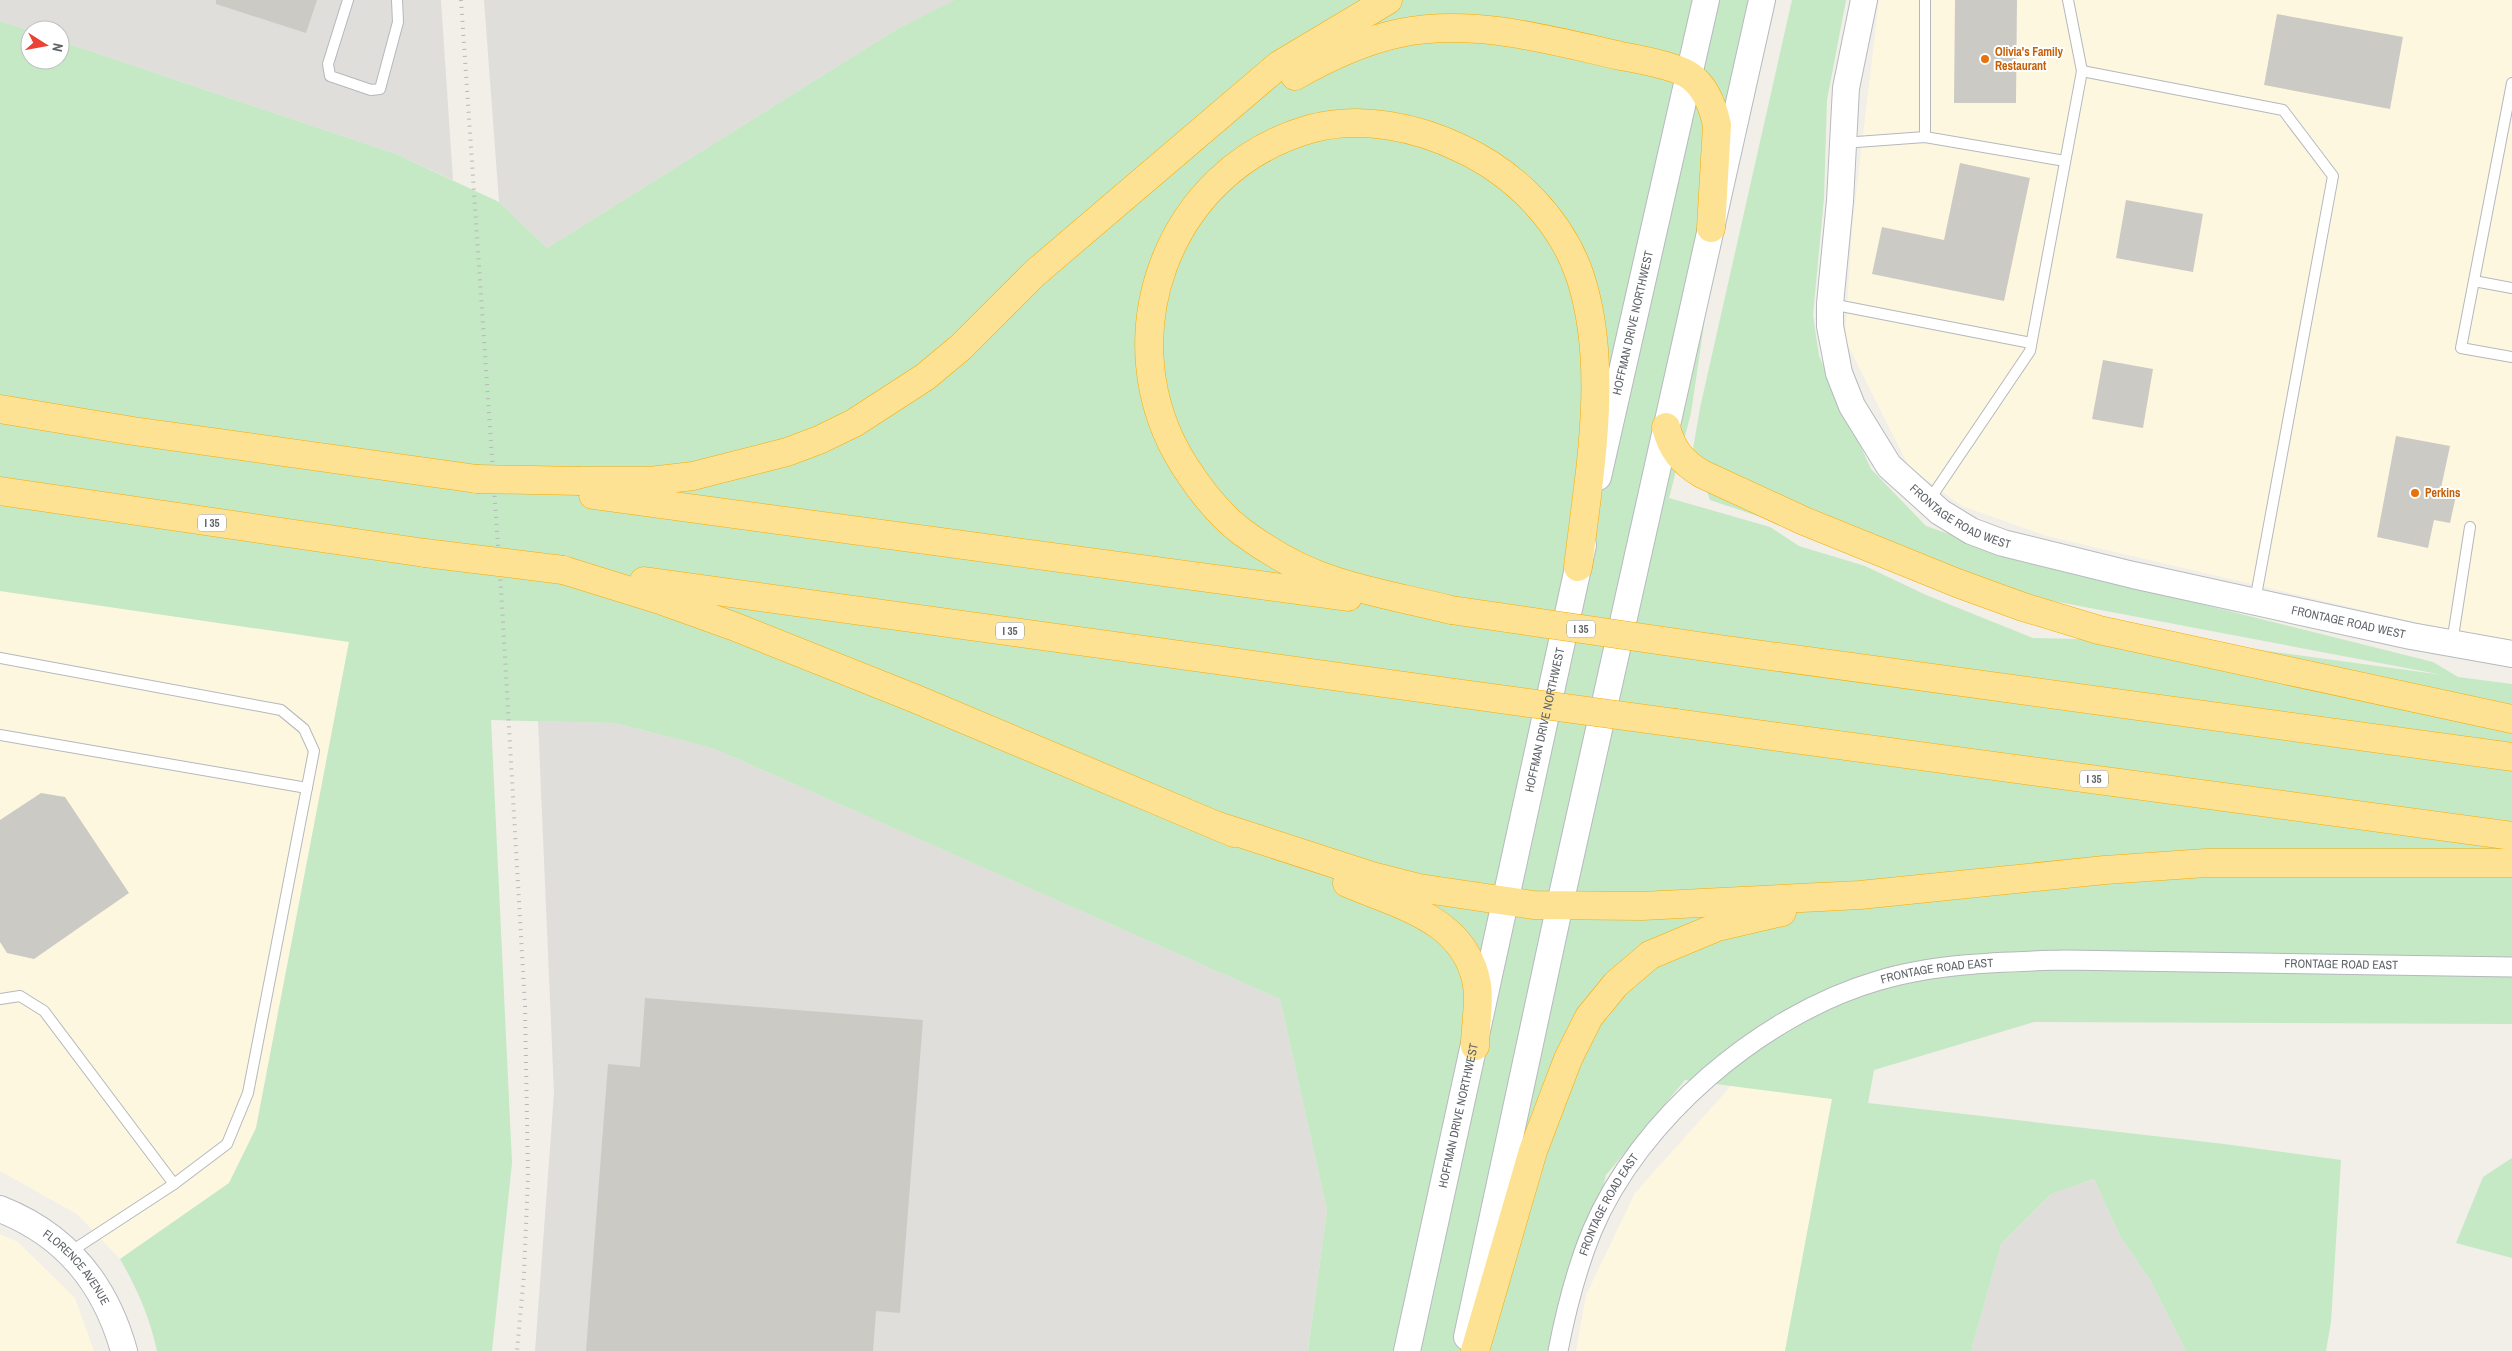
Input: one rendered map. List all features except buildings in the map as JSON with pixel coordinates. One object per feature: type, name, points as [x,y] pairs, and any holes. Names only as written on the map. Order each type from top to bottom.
[{"type":"highway","points":[[578,487],[692,476],[787,452],[819,440],[854,423],[925,377],[961,347],[1035,273],[1279,65],[1388,0]]},
{"type":"highway","points":[[1193,138],[1326,58],[1364,42],[1400,33],[1434,28],[1466,27],[1506,32],[1652,63],[1689,75],[1703,89],[1713,109],[1717,125],[1711,228]]},
{"type":"highway","points":[[1451,610],[1331,580],[1284,559],[1242,532],[1218,511],[1193,480],[1174,450],[1160,419],[1152,386],[1147,350],[1151,313],[1158,278],[1172,243],[1193,211],[1217,184],[1245,159],[1278,141],[1311,129],[1346,124],[1382,125],[1417,131],[1449,142],[1483,158],[1513,180],[1540,208],[1563,239],[1580,275],[1590,318],[1596,376],[1593,440],[1578,567]]},
{"type":"highway","name":"I 35","points":[[0,409],[354,462],[477,479],[578,487],[1712,648],[2512,758]]},
{"type":"highway","points":[[1666,428],[1670,444],[1676,454],[1686,464],[1709,478],[1804,521],[1957,583],[2023,607],[2099,630],[2186,650],[2512,719]]},
{"type":"highway","name":"I 35","points":[[0,492],[425,553],[564,570],[2512,836]]},
{"type":"highway","points":[[564,570],[733,626],[1218,826],[1435,922],[1463,946],[1471,961],[1477,987],[1475,1046]]},
{"type":"highway","points":[[1218,826],[1372,876],[1419,888],[1505,902],[1560,904],[1642,906],[1860,895],[2105,870],[2206,863],[2512,863]]},
{"type":"highway","points":[[1474,1351],[1532,1151],[1551,1100],[1568,1059],[1589,1017],[1616,984],[1650,955],[1717,927],[1860,895]]},
{"type":"main road","name":"HOFFMAN DRIVE NORTHWEST","points":[[1407,1351],[1578,567],[1706,0]]},
{"type":"main road","points":[[1464,1351],[1560,904],[1762,0]]},
{"type":"main road","name":"FRONTAGE ROAD WEST","points":[[1864,0],[1846,88],[1840,200],[1830,304],[1832,346],[1852,406],[1889,466],[1940,512],[1972,531],[2003,543],[2133,575],[2452,644],[2512,654]]},
{"type":"main road","name":"FLORENCE AVENUE","points":[[0,1208],[17,1215],[69,1253],[91,1276],[107,1304],[124,1351]]},
{"type":"street","name":"FRONTAGE ROAD EAST","points":[[1558,1351],[1576,1276],[1592,1230],[1613,1189],[1639,1153],[1671,1114],[1722,1063],[1778,1026],[1820,1003],[1877,981],[1920,972],[1992,963],[2064,960],[2512,967]]},
{"type":"lane","points":[[348,0],[328,64],[330,76],[371,90],[380,89],[398,22],[397,0]]},
{"type":"lane","points":[[1925,0],[1925,137]]},
{"type":"lane","points":[[1928,502],[2030,351],[2082,71],[2068,0]]},
{"type":"lane","points":[[2082,71],[2283,110],[2333,176],[2255,600]]},
{"type":"lane","points":[[2512,83],[2508,130],[2461,348],[2512,356]]},
{"type":"lane","points":[[1842,143],[1925,137],[2065,161]]},
{"type":"lane","points":[[2474,281],[2512,288]]},
{"type":"lane","points":[[1830,304],[2031,343]]},
{"type":"lane","points":[[2452,644],[2470,527]]},
{"type":"lane","points":[[0,658],[281,710],[304,729],[314,751],[248,1093],[227,1144],[174,1184],[69,1253]]},
{"type":"lane","points":[[0,735],[306,788]]},
{"type":"lane","points":[[0,1000],[20,996],[44,1011],[174,1184]]},
{"type":"shaded area","points":[[0,0],[441,0],[453,180],[396,154],[70,44],[70,20],[20,20],[20,28],[0,21]]},
{"type":"shaded area","points":[[484,0],[954,0],[897,29],[547,248],[499,202]]},
{"type":"shaded area","points":[[1879,0],[2512,0],[2512,643],[2495,641],[2047,536],[1962,506],[1909,467],[1845,339],[1852,229]]},
{"type":"shaded area","points":[[0,591],[349,642],[256,1128],[229,1183],[120,1259],[77,1214],[0,1171]]},
{"type":"shaded area","points":[[538,721],[615,723],[715,749],[1280,999],[1327,1210],[1308,1351],[535,1351],[554,1093]]},
{"type":"shaded area","points":[[1731,1086],[1832,1099],[1785,1351],[1576,1351],[1586,1295],[1635,1193]]},
{"type":"shaded area","points":[[2094,1179],[2120,1236],[2150,1280],[2186,1351],[1971,1351],[2001,1244],[2051,1194]]},
{"type":"shaded area","points":[[0,1234],[18,1242],[75,1298],[94,1351],[0,1351]]},
{"type":"green space","points":[[954,0],[1776,0],[1708,297],[1691,413],[1669,498],[1770,527],[1799,546],[1865,566],[1926,595],[2033,638],[2203,642],[2443,675],[2016,594],[1865,552],[1710,500],[1693,449],[1700,408],[1792,0],[1846,0],[1827,100],[1824,198],[1813,315],[1819,356],[1871,469],[1926,526],[2024,560],[2433,662],[2458,677],[2512,684],[2512,1024],[2034,1022],[1874,1070],[1868,1103],[2224,1144],[2341,1160],[2331,1322],[2326,1351],[2186,1351],[2150,1280],[2120,1236],[2094,1179],[2051,1194],[2001,1244],[1971,1351],[1785,1351],[1832,1099],[1685,1080],[1606,1175],[1559,1351],[1308,1351],[1327,1210],[1280,999],[715,749],[615,723],[491,720],[512,1163],[492,1351],[157,1351],[151,1327],[142,1304],[120,1259],[229,1183],[256,1128],[349,642],[0,591],[0,21],[20,28],[20,70],[70,70],[70,44],[396,154],[499,202],[547,248],[897,29]]},
{"type":"green space","points":[[2512,1158],[2512,1258],[2456,1243],[2483,1177]]},
{"type":"railway","points":[[461,0],[502,605],[525,1006],[528,1176],[524,1274],[517,1351]]},
{"type":"place","name":"Olivia's Family Restaurant","points":[[1985,59]]},
{"type":"place","name":"Perkins","points":[[2415,493]]}]
